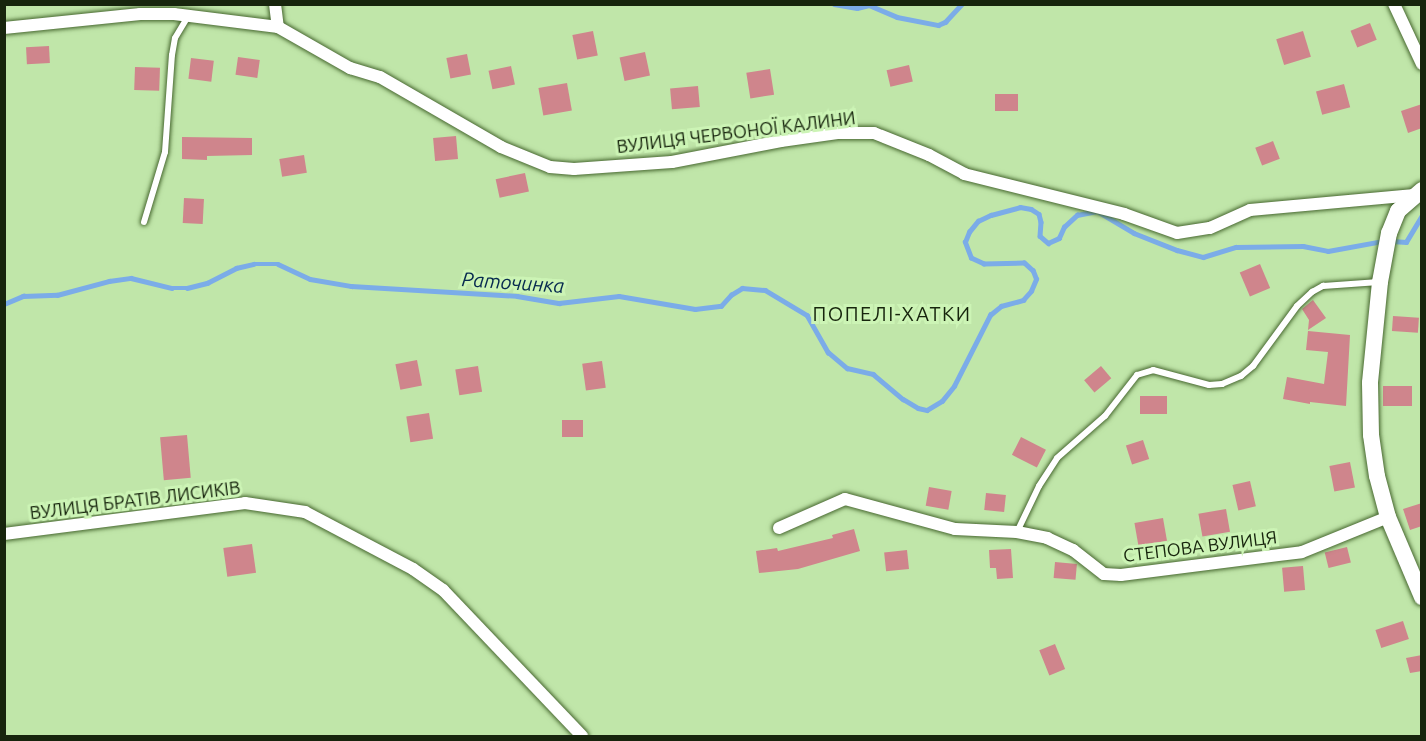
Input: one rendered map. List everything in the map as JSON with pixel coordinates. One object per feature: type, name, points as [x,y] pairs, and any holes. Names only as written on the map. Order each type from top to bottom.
[{"type":"main road","points":[[1418,192],[1398,212],[1389,233],[1380,282],[1370,383],[1371,435],[1377,476],[1388,517],[1422,597]]},
{"type":"street","points":[[275,4],[278,27]]},
{"type":"street","points":[[1394,4],[1422,64]]},
{"type":"street","name":"ВУЛИЦЯ ЧЕРВОНОЇ КАЛИНИ","points":[[4,28],[140,14],[188,16],[278,27],[350,68],[380,77],[501,147],[550,167],[574,169],[672,162],[837,133],[874,134],[929,155],[964,174],[1124,214],[1177,233],[1210,228],[1250,210],[1418,192]]},
{"type":"street","name":"СТЕПОВА ВУЛИЦЯ","points":[[779,528],[845,499],[955,529],[1017,532],[1047,538],[1072,550],[1104,574],[1121,575],[1302,552],[1388,517]]},
{"type":"street","name":"ВУЛИЦЯ БРАТІВ ЛИСИКІВ","points":[[4,534],[245,503],[305,512],[413,568],[443,590],[582,736]]},
{"type":"lane","points":[[144,222],[165,152],[171,55],[175,38],[188,16]]},
{"type":"lane","points":[[1017,532],[1039,486],[1057,458],[1105,416],[1137,375],[1153,370],[1209,385],[1222,384],[1241,376],[1253,366],[1297,306],[1312,292],[1323,286],[1380,282]]},
{"type":"building","points":[[1370,23],[1377,40],[1357,48],[1351,31]]},
{"type":"building","points":[[593,31],[598,56],[577,60],[572,35]]},
{"type":"building","points":[[1303,31],[1311,57],[1284,65],[1276,39]]},
{"type":"building","points":[[49,46],[50,63],[27,64],[26,47]]},
{"type":"building","points":[[645,52],[650,75],[625,81],[620,57]]},
{"type":"building","points":[[467,54],[471,75],[450,79],[446,58]]},
{"type":"building","points":[[238,57],[260,60],[257,78],[235,75]]},
{"type":"building","points":[[191,58],[214,61],[211,82],[188,79]]},
{"type":"building","points":[[909,65],[913,82],[890,87],[887,70]]},
{"type":"building","points":[[511,66],[515,85],[492,89],[489,71]]},
{"type":"building","points":[[135,67],[160,68],[159,91],[134,90]]},
{"type":"building","points":[[770,69],[774,95],[750,98],[746,73]]},
{"type":"building","points":[[567,83],[572,111],[543,116],[538,88]]},
{"type":"building","points":[[1344,84],[1350,107],[1322,115],[1316,92]]},
{"type":"building","points":[[698,86],[700,107],[672,109],[670,88]]},
{"type":"building","points":[[995,94],[1018,94],[1018,111],[995,111]]},
{"type":"building","points":[[1422,104],[1422,128],[1408,133],[1401,111]]},
{"type":"building","points":[[456,136],[458,159],[435,161],[433,138]]},
{"type":"building","points":[[182,137],[252,138],[252,155],[207,156],[207,160],[182,159]]},
{"type":"building","points":[[1273,141],[1280,159],[1262,166],[1255,148]]},
{"type":"building","points":[[304,155],[307,173],[282,177],[279,159]]},
{"type":"building","points":[[525,173],[529,192],[500,198],[496,179]]},
{"type":"building","points":[[184,198],[204,199],[203,224],[183,223]]},
{"type":"building","points":[[1260,264],[1270,288],[1250,297],[1240,273]]},
{"type":"building","points":[[1313,300],[1326,318],[1308,330],[1309,320],[1302,309]]},
{"type":"building","points":[[1393,316],[1419,318],[1418,333],[1392,331]]},
{"type":"building","points":[[1308,331],[1350,335],[1346,406],[1310,402],[1310,404],[1283,399],[1287,377],[1324,384],[1328,352],[1306,350]]},
{"type":"building","points":[[417,360],[422,386],[400,390],[395,364]]},
{"type":"building","points":[[602,361],[606,388],[586,391],[582,364]]},
{"type":"building","points":[[478,366],[482,392],[459,395],[455,370]]},
{"type":"building","points":[[1101,366],[1111,378],[1094,392],[1084,380]]},
{"type":"building","points":[[1383,386],[1412,386],[1412,406],[1383,406]]},
{"type":"building","points":[[1140,396],[1167,396],[1167,414],[1140,414]]},
{"type":"building","points":[[429,413],[433,439],[410,442],[406,417]]},
{"type":"building","points":[[562,420],[583,420],[583,437],[562,437]]},
{"type":"building","points":[[187,435],[191,478],[164,480],[160,437]]},
{"type":"building","points":[[1021,437],[1046,450],[1037,468],[1012,455]]},
{"type":"building","points":[[1143,440],[1149,459],[1132,465],[1126,446]]},
{"type":"building","points":[[1350,462],[1355,488],[1334,492],[1329,466]]},
{"type":"building","points":[[1250,481],[1256,506],[1238,510],[1232,485]]},
{"type":"building","points":[[929,487],[952,491],[948,510],[926,506]]},
{"type":"building","points":[[986,493],[1006,495],[1004,512],[984,510]]},
{"type":"building","points":[[1422,503],[1422,526],[1410,530],[1403,509]]},
{"type":"building","points":[[1226,509],[1230,532],[1202,537],[1198,514]]},
{"type":"building","points":[[1163,518],[1167,541],[1138,546],[1134,523]]},
{"type":"building","points":[[854,529],[860,551],[798,569],[759,573],[756,551],[777,548],[778,551],[833,538],[832,535]]},
{"type":"building","points":[[252,544],[256,573],[227,577],[223,548]]},
{"type":"building","points":[[1347,547],[1351,563],[1329,568],[1325,553]]},
{"type":"building","points":[[1011,549],[1013,578],[997,579],[996,568],[990,568],[989,550]]},
{"type":"building","points":[[907,550],[909,569],[886,571],[884,552]]},
{"type":"building","points":[[1055,562],[1077,564],[1076,580],[1054,578]]},
{"type":"building","points":[[1303,566],[1305,590],[1284,592],[1282,568]]},
{"type":"building","points":[[1403,621],[1409,639],[1381,648],[1375,630]]},
{"type":"building","points":[[1055,644],[1065,669],[1049,675],[1039,650]]},
{"type":"building","points":[[1422,655],[1422,671],[1410,673],[1406,658]]},
{"type":"waterway","points":[[834,4],[857,8],[869,5],[897,17],[938,25],[945,22],[962,4]]},
{"type":"waterway","name":"Раточинка","points":[[4,304],[23,296],[57,295],[109,281],[131,278],[172,288],[187,288],[207,283],[236,268],[254,264],[278,264],[310,279],[351,286],[517,296],[559,303],[619,296],[695,309],[721,306],[731,295],[742,288],[765,290],[807,315],[828,352],[847,368],[873,374],[903,399],[918,408],[927,410],[942,401],[954,386],[990,315],[1001,306],[1023,300],[1031,291],[1036,279],[1033,271],[1024,263],[984,264],[971,258],[965,242],[969,232],[978,221],[991,215],[1020,207],[1031,209],[1039,214],[1040,236],[1048,243],[1059,238],[1064,227],[1077,215],[1097,211],[1134,233],[1177,250],[1203,257],[1236,247],[1303,246],[1328,251],[1383,241]]},
{"type":"waterway","name":"Раточинка","points":[[1392,241],[1406,242],[1422,215]]},
{"type":"district","name":"ПОПЕЛІ-ХАТКИ","points":[[892,313]]}]
